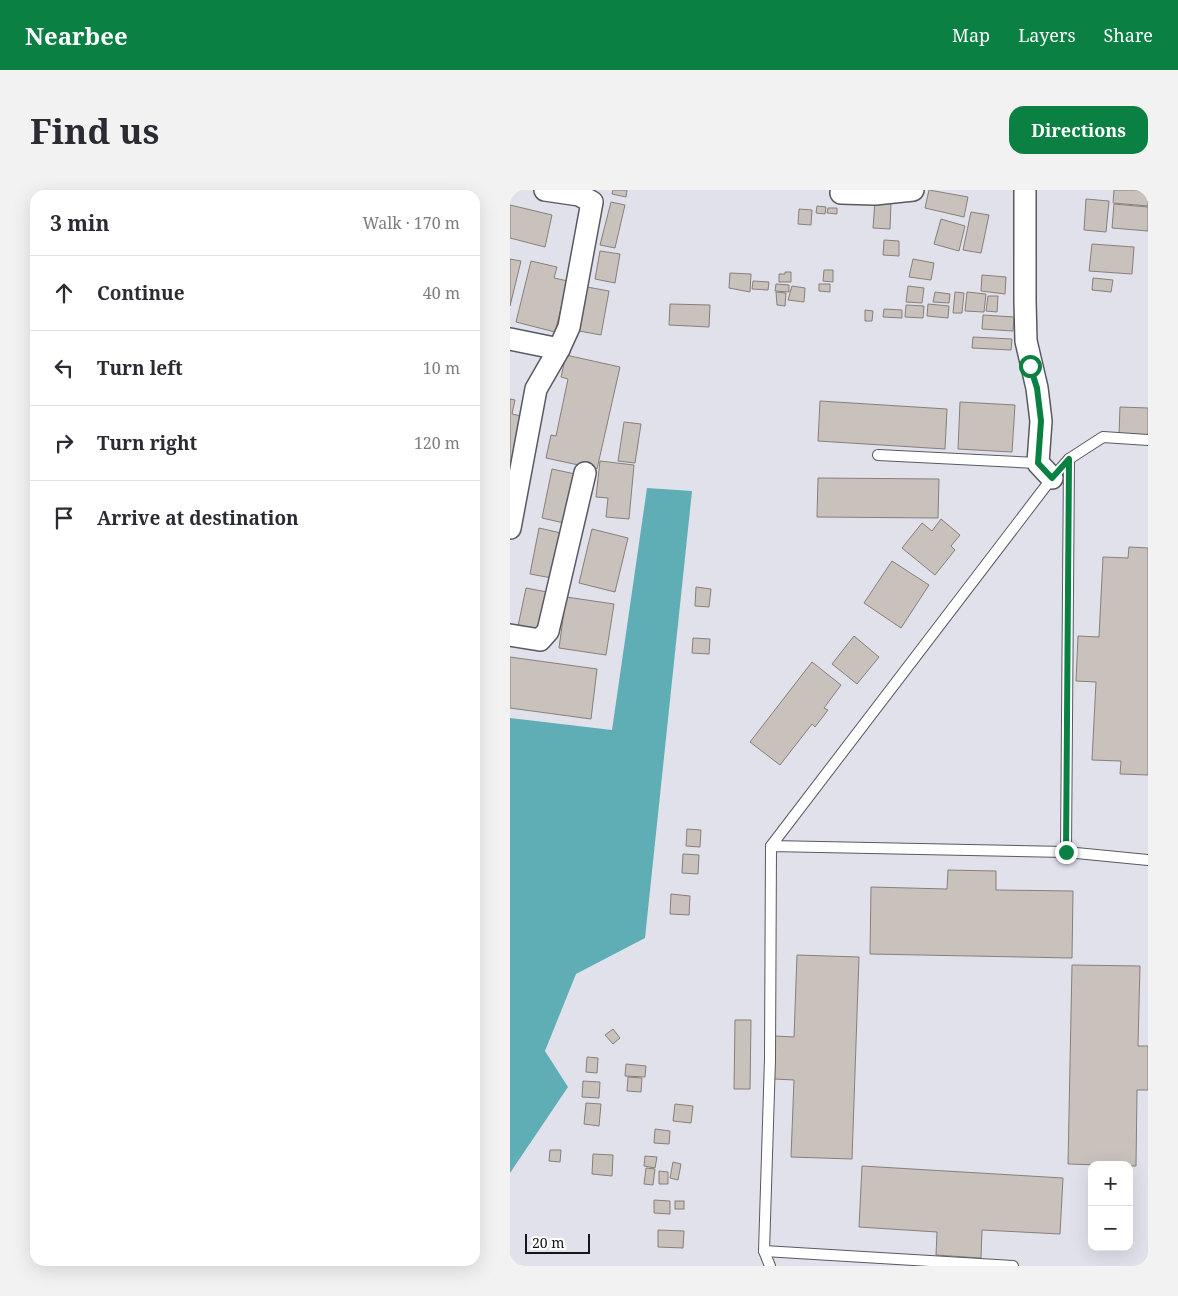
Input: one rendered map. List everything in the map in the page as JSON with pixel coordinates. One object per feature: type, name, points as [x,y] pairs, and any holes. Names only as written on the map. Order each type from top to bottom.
[{"type":"street","points":[[510,528],[536,389],[559,349],[569,327],[592,202],[579,196],[545,190]]},
{"type":"street","points":[[841,193],[875,194],[913,190]]},
{"type":"street","points":[[1025,190],[1024,301],[1026,341],[1037,388],[1045,470]]},
{"type":"street","points":[[510,339],[559,349]]},
{"type":"street","points":[[510,635],[540,640],[548,631],[585,474]]},
{"type":"lane","points":[[770,1266],[764,1251],[770,1059],[771,846],[1045,470],[1069,459],[1103,438],[1148,440]]},
{"type":"lane","points":[[878,455],[1045,470]]},
{"type":"lane","points":[[1066,852],[1069,459]]},
{"type":"lane","points":[[771,846],[1066,852],[1148,860]]},
{"type":"lane","points":[[764,1251],[1013,1266]]},
{"type":"water","points":[[647,488],[692,491],[645,938],[576,974],[545,1051],[568,1087],[510,1173],[510,718],[612,730]]},
{"type":"building","points":[[613,190],[627,190],[626,197],[612,194]]},
{"type":"building","points":[[929,190],[968,197],[964,217],[925,208]]},
{"type":"building","points":[[1114,190],[1148,190],[1148,206],[1113,203]]},
{"type":"building","points":[[1086,199],[1109,201],[1106,232],[1084,230]]},
{"type":"building","points":[[875,201],[891,202],[890,229],[873,228]]},
{"type":"building","points":[[611,202],[625,205],[615,248],[600,245]]},
{"type":"building","points":[[1114,204],[1148,207],[1148,231],[1112,228]]},
{"type":"building","points":[[510,205],[552,215],[545,247],[510,238]]},
{"type":"building","points":[[817,206],[826,207],[825,214],[816,213]]},
{"type":"building","points":[[828,208],[837,208],[837,214],[827,213]]},
{"type":"building","points":[[799,209],[812,210],[811,225],[798,224]]},
{"type":"building","points":[[971,212],[989,215],[981,253],[963,250]]},
{"type":"building","points":[[941,219],[965,226],[959,251],[934,244]]},
{"type":"building","points":[[884,240],[899,241],[899,256],[883,255]]},
{"type":"building","points":[[1092,244],[1134,247],[1132,274],[1089,271]]},
{"type":"building","points":[[600,251],[620,254],[615,283],[595,279]]},
{"type":"building","points":[[510,259],[521,261],[510,306]]},
{"type":"building","points":[[913,259],[934,263],[931,280],[909,277]]},
{"type":"building","points":[[531,261],[557,267],[554,278],[568,281],[555,332],[516,322]]},
{"type":"building","points":[[824,270],[833,270],[833,282],[823,281]]},
{"type":"building","points":[[785,272],[791,272],[791,282],[779,282],[779,274],[785,274]]},
{"type":"building","points":[[730,273],[751,274],[750,292],[729,288]]},
{"type":"building","points":[[982,275],[1006,277],[1005,294],[981,291]]},
{"type":"building","points":[[1093,278],[1113,280],[1111,292],[1092,290]]},
{"type":"building","points":[[753,281],[769,282],[768,290],[752,289]]},
{"type":"building","points":[[776,284],[789,285],[789,292],[775,291]]},
{"type":"building","points":[[819,284],[830,284],[830,292],[819,291]]},
{"type":"building","points":[[792,286],[805,288],[804,302],[788,300]]},
{"type":"building","points":[[908,286],[924,288],[922,303],[906,302]]},
{"type":"building","points":[[587,287],[609,291],[601,335],[579,331]]},
{"type":"building","points":[[776,292],[786,293],[785,306],[777,305]]},
{"type":"building","points":[[935,292],[950,294],[949,303],[933,302]]},
{"type":"building","points":[[955,292],[964,293],[962,313],[953,313]]},
{"type":"building","points":[[967,292],[986,294],[984,312],[965,311]]},
{"type":"building","points":[[988,296],[998,296],[997,312],[986,311]]},
{"type":"building","points":[[670,304],[710,305],[709,327],[669,325]]},
{"type":"building","points":[[928,304],[949,306],[948,318],[927,316]]},
{"type":"building","points":[[906,305],[924,306],[923,318],[905,317]]},
{"type":"building","points":[[884,309],[902,310],[902,318],[883,317]]},
{"type":"building","points":[[865,310],[873,311],[872,321],[865,321]]},
{"type":"building","points":[[983,315],[1014,317],[1013,331],[982,329]]},
{"type":"building","points":[[973,337],[1012,339],[1011,350],[972,348]]},
{"type":"building","points":[[566,355],[620,367],[597,469],[546,458],[551,435],[556,436],[568,379],[561,377]]},
{"type":"building","points":[[510,399],[515,400],[512,414],[526,417],[515,467],[510,466]]},
{"type":"building","points":[[820,401],[947,409],[945,449],[818,441]]},
{"type":"building","points":[[960,402],[1015,405],[1012,452],[958,449]]},
{"type":"building","points":[[1120,407],[1148,408],[1148,436],[1119,435]]},
{"type":"building","points":[[624,422],[641,424],[635,463],[618,461]]},
{"type":"building","points":[[600,461],[634,465],[629,519],[606,517],[608,498],[596,497]]},
{"type":"building","points":[[552,469],[575,474],[564,523],[542,518]]},
{"type":"building","points":[[818,478],[939,479],[938,518],[817,517]]},
{"type":"building","points":[[941,519],[960,535],[951,546],[955,550],[935,575],[902,548],[922,523],[932,531]]},
{"type":"building","points":[[539,528],[561,533],[552,578],[530,574]]},
{"type":"building","points":[[592,529],[628,538],[615,592],[579,583]]},
{"type":"building","points":[[1129,547],[1148,548],[1148,775],[1120,774],[1121,761],[1092,760],[1096,682],[1076,681],[1078,636],[1099,637],[1103,557],[1128,558]]},
{"type":"building","points":[[892,561],[929,585],[901,628],[864,603]]},
{"type":"building","points":[[696,587],[711,589],[709,607],[695,606]]},
{"type":"building","points":[[526,588],[547,592],[537,635],[517,631]]},
{"type":"building","points":[[566,597],[614,604],[606,655],[559,648]]},
{"type":"building","points":[[854,636],[879,657],[857,684],[832,664]]},
{"type":"building","points":[[693,638],[710,639],[709,654],[692,653]]},
{"type":"building","points":[[510,657],[597,669],[591,719],[510,708]]},
{"type":"building","points":[[812,662],[841,685],[824,708],[828,710],[815,727],[812,724],[780,765],[750,742]]},
{"type":"building","points":[[687,829],[701,830],[700,847],[686,846]]},
{"type":"building","points":[[683,854],[699,855],[698,874],[682,873]]},
{"type":"building","points":[[948,870],[996,871],[996,890],[1073,891],[1072,958],[870,954],[871,887],[947,889]]},
{"type":"building","points":[[671,894],[690,896],[689,915],[670,914]]},
{"type":"building","points":[[797,955],[859,957],[852,1159],[791,1157],[794,1080],[774,1079],[775,1036],[794,1037]]},
{"type":"building","points":[[1072,965],[1140,966],[1138,1046],[1148,1046],[1148,1090],[1137,1090],[1136,1166],[1133,1166],[1133,1161],[1088,1161],[1088,1165],[1068,1164]]},
{"type":"building","points":[[735,1020],[751,1020],[750,1089],[734,1089]]},
{"type":"building","points":[[613,1029],[620,1038],[613,1044],[605,1035]]},
{"type":"building","points":[[587,1057],[598,1058],[597,1073],[586,1072]]},
{"type":"building","points":[[626,1064],[646,1066],[645,1077],[625,1076]]},
{"type":"building","points":[[628,1077],[642,1078],[641,1092],[627,1091]]},
{"type":"building","points":[[583,1081],[600,1082],[599,1098],[582,1097]]},
{"type":"building","points":[[586,1103],[601,1104],[599,1126],[584,1124]]},
{"type":"building","points":[[675,1104],[693,1106],[691,1123],[673,1121]]},
{"type":"building","points":[[655,1129],[670,1131],[669,1144],[654,1143]]},
{"type":"building","points":[[550,1150],[561,1150],[560,1162],[549,1161]]},
{"type":"building","points":[[593,1154],[613,1155],[612,1176],[592,1174]]},
{"type":"building","points":[[645,1156],[657,1157],[655,1168],[644,1166]]},
{"type":"building","points":[[673,1162],[681,1164],[678,1180],[670,1178]]},
{"type":"building","points":[[862,1166],[1063,1178],[1060,1234],[982,1230],[981,1258],[936,1255],[937,1232],[859,1227]]},
{"type":"building","points":[[646,1168],[655,1169],[653,1185],[644,1184]]},
{"type":"building","points":[[659,1171],[668,1172],[668,1184],[659,1184]]},
{"type":"building","points":[[654,1200],[670,1201],[670,1214],[654,1213]]},
{"type":"building","points":[[675,1201],[684,1201],[684,1209],[675,1209]]},
{"type":"building","points":[[658,1230],[684,1231],[683,1248],[658,1247]]},
{"type":"route","points":[[1030,366],[1040,405],[1041,421],[1038,441],[1038,463],[1052,478],[1069,459],[1066,852]]}]
